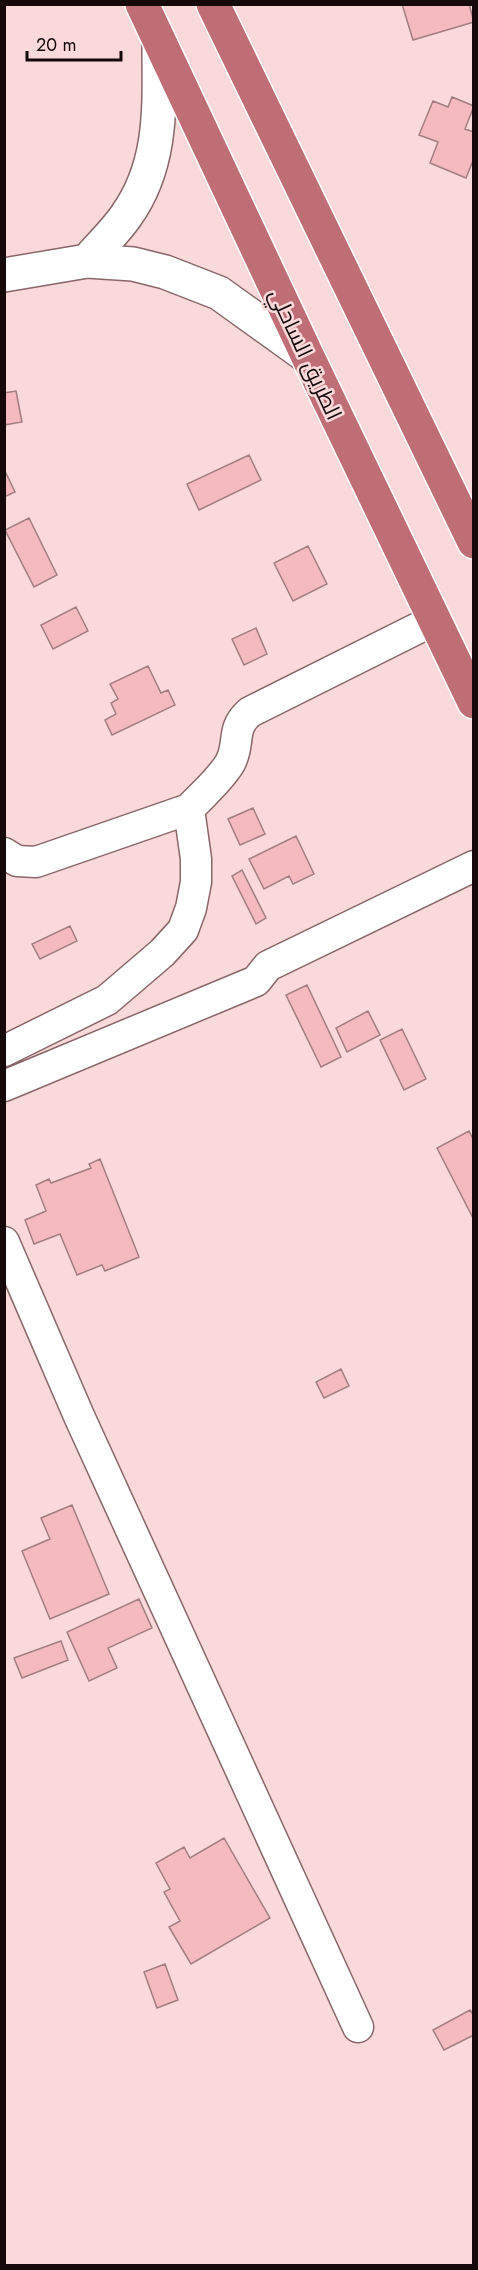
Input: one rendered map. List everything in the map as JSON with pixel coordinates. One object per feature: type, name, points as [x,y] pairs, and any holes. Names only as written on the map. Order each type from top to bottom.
[{"type":"highway","name":"الطريق الساحلي","points":[[142,4],[474,702]]},
{"type":"highway","points":[[213,4],[474,542]]},
{"type":"street","points":[[87,261],[127,216],[153,161],[159,126],[159,42]]},
{"type":"street","points":[[4,275],[87,261],[133,264],[189,280],[219,293],[308,357]]},
{"type":"street","points":[[4,854],[17,861],[36,862],[189,809],[227,766],[233,755],[240,722],[250,712],[434,620]]},
{"type":"street","points":[[4,1051],[107,1000],[162,953],[183,930],[191,908],[196,882],[196,859],[189,809]]},
{"type":"street","points":[[4,1086],[256,981],[268,966],[474,866]]},
{"type":"street","points":[[4,1242],[79,1416],[358,2027]]},
{"type":"building","points":[[402,4],[469,4],[474,22],[413,40]]},
{"type":"building","points":[[452,97],[474,106],[465,129],[474,132],[474,158],[466,178],[430,163],[438,142],[419,135],[433,101],[448,107]]},
{"type":"building","points":[[16,391],[22,422],[4,425],[4,393]]},
{"type":"building","points":[[249,455],[261,480],[199,510],[187,484]]},
{"type":"building","points":[[4,469],[15,492],[4,497]]},
{"type":"building","points":[[29,518],[57,575],[34,587],[5,530]]},
{"type":"building","points":[[308,546],[327,584],[293,601],[274,563]]},
{"type":"building","points":[[76,607],[88,631],[53,649],[41,625]]},
{"type":"building","points":[[256,628],[267,654],[244,665],[232,639]]},
{"type":"building","points":[[148,666],[161,693],[168,690],[175,705],[112,735],[105,720],[116,714],[111,703],[118,699],[110,684]]},
{"type":"building","points":[[253,808],[265,834],[240,845],[228,819]]},
{"type":"building","points":[[296,836],[314,874],[293,884],[289,876],[264,889],[249,859]]},
{"type":"building","points":[[242,870],[266,918],[256,924],[232,876]]},
{"type":"building","points":[[70,926],[77,941],[40,959],[32,944]]},
{"type":"building","points":[[307,985],[341,1057],[321,1067],[286,995]]},
{"type":"building","points":[[368,1011],[380,1035],[347,1052],[336,1028]]},
{"type":"building","points":[[402,1029],[426,1079],[404,1090],[380,1040]]},
{"type":"building","points":[[469,1131],[474,1141],[474,1220],[437,1148]]},
{"type":"building","points":[[100,1159],[139,1257],[105,1271],[102,1265],[77,1275],[60,1234],[34,1244],[25,1220],[46,1211],[36,1185],[49,1179],[51,1183],[91,1168],[89,1164]]},
{"type":"building","points":[[341,1369],[349,1386],[324,1398],[316,1382]]},
{"type":"building","points":[[72,1505],[109,1594],[50,1619],[22,1551],[50,1539],[41,1518]]},
{"type":"building","points":[[139,1599],[152,1628],[108,1648],[117,1668],[89,1681],[67,1632]]},
{"type":"building","points":[[61,1641],[68,1660],[22,1678],[14,1658]]},
{"type":"building","points":[[224,1838],[270,1918],[191,1964],[169,1927],[180,1921],[164,1892],[170,1889],[156,1863],[184,1847],[190,1858]]},
{"type":"building","points":[[165,1964],[178,2000],[157,2008],[144,1972]]},
{"type":"building","points":[[470,2010],[474,2016],[474,2035],[444,2050],[433,2030]]}]
